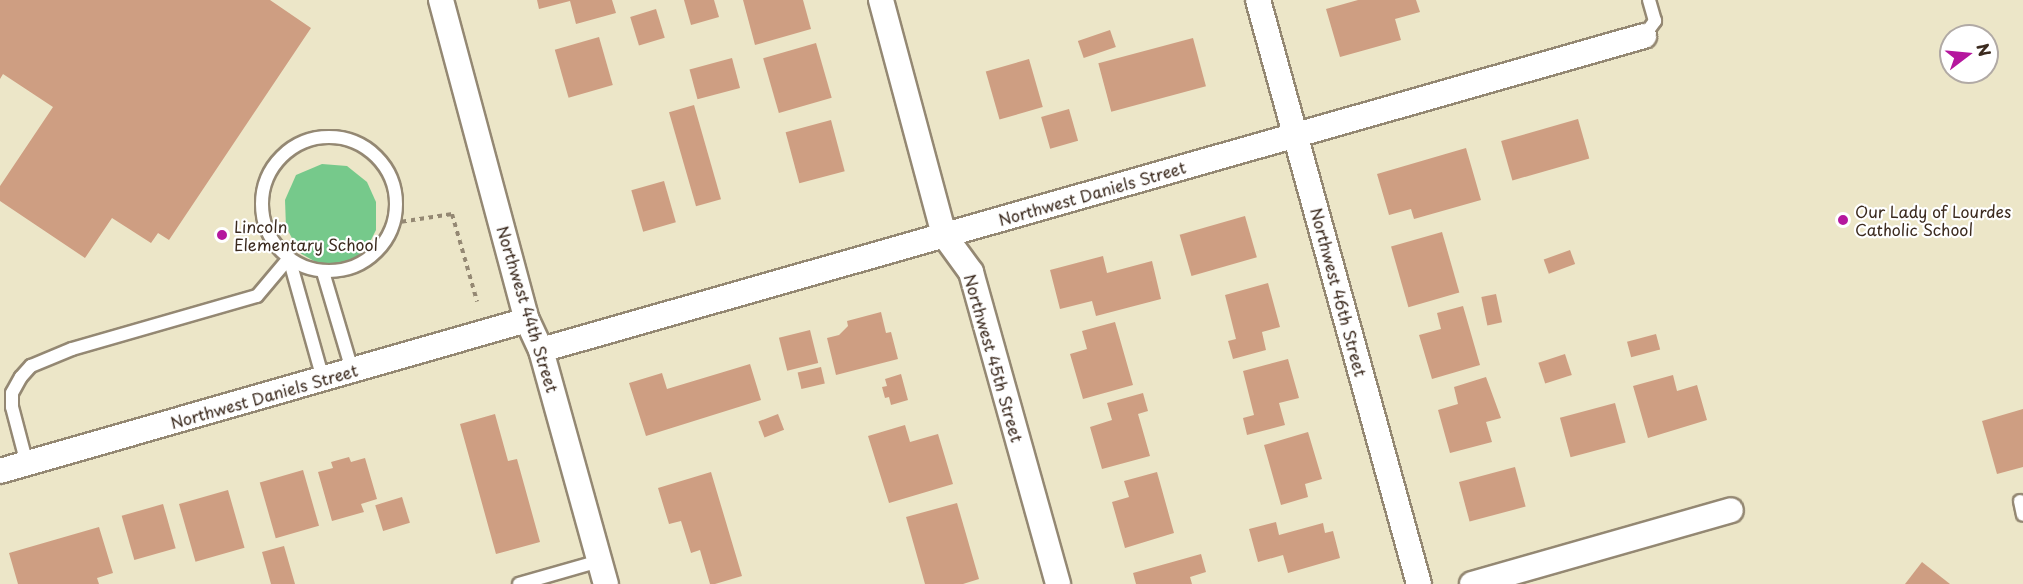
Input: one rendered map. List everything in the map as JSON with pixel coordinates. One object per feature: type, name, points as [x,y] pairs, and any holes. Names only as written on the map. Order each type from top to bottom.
[{"type":"street","name":"Northwest 44th Street","points":[[441,0],[527,320],[541,350],[603,573]]},
{"type":"street","name":"Northwest 45th Street","points":[[880,0],[944,235],[971,272],[1058,584]]},
{"type":"street","name":"Northwest 46th Street","points":[[1258,0],[1419,584]]},
{"type":"street","name":"Northwest Daniels Street","points":[[541,350],[1644,36]]},
{"type":"street","name":"Northwest Daniels Street","points":[[0,471],[527,320]]},
{"type":"street","points":[[1472,584],[1731,510]]},
{"type":"lane","points":[[1644,36],[1655,21],[1648,0]]},
{"type":"lane","points":[[334,137],[354,142],[371,152],[384,166],[393,184],[395,197],[393,223],[381,246],[366,260],[349,268],[323,272],[310,269],[289,258],[277,248],[264,225],[262,212],[264,186],[269,173],[285,153],[308,140],[334,137]]},
{"type":"lane","points":[[289,258],[323,379]]},
{"type":"lane","points":[[27,464],[12,407],[12,393],[21,377],[31,366],[72,349],[257,296],[289,258]]},
{"type":"lane","points":[[323,272],[352,370]]},
{"type":"lane","points":[[2020,501],[2023,515]]},
{"type":"lane","points":[[519,584],[603,573]]},
{"type":"path","points":[[393,223],[452,214],[477,301]]},
{"type":"green space","points":[[322,164],[347,166],[367,182],[376,202],[376,230],[366,250],[347,263],[321,265],[300,253],[286,227],[285,200],[296,175]]},
{"type":"building","points":[[0,0],[270,0],[311,28],[169,240],[158,233],[151,243],[112,218],[85,258],[0,201],[0,186],[53,107],[3,74],[0,79]]},
{"type":"building","points":[[537,0],[612,0],[616,13],[576,24],[570,1],[539,9]]},
{"type":"building","points":[[684,0],[714,0],[719,17],[691,25]]},
{"type":"building","points":[[743,0],[803,0],[811,29],[755,45]]},
{"type":"building","points":[[1358,0],[1416,0],[1420,12],[1395,19],[1401,40],[1340,57],[1326,9]]},
{"type":"building","points":[[656,9],[665,38],[639,46],[630,17]]},
{"type":"building","points":[[1110,30],[1116,47],[1084,58],[1078,41]]},
{"type":"building","points":[[599,37],[613,85],[569,98],[555,50]]},
{"type":"building","points":[[1193,38],[1206,86],[1111,112],[1098,63]]},
{"type":"building","points":[[816,43],[832,98],[779,113],[763,58]]},
{"type":"building","points":[[732,58],[740,88],[698,99],[689,69]]},
{"type":"building","points":[[1029,59],[1043,107],[1000,119],[986,71]]},
{"type":"building","points":[[694,105],[721,199],[696,206],[669,112]]},
{"type":"building","points":[[1069,109],[1078,141],[1050,149],[1041,117]]},
{"type":"building","points":[[1578,119],[1589,158],[1512,180],[1501,141]]},
{"type":"building","points":[[831,120],[845,171],[799,183],[786,132]]},
{"type":"building","points":[[1466,148],[1481,200],[1414,219],[1411,209],[1389,215],[1377,174]]},
{"type":"building","points":[[664,181],[676,222],[643,232],[631,190]]},
{"type":"building","points":[[1245,216],[1257,257],[1191,276],[1180,235]]},
{"type":"building","points":[[1442,232],[1459,293],[1408,307],[1391,247]]},
{"type":"building","points":[[1570,250],[1575,264],[1549,274],[1544,260]]},
{"type":"building","points":[[1103,256],[1107,273],[1152,261],[1161,299],[1096,316],[1092,301],[1060,309],[1050,270]]},
{"type":"building","points":[[1268,283],[1280,327],[1262,332],[1266,350],[1233,359],[1228,341],[1236,339],[1225,295]]},
{"type":"building","points":[[1496,294],[1502,322],[1487,325],[1481,297]]},
{"type":"building","points":[[1463,306],[1480,365],[1432,379],[1419,335],[1441,329],[1437,313]]},
{"type":"building","points":[[881,312],[886,333],[891,332],[898,359],[836,375],[827,338],[839,335],[848,326],[847,321]]},
{"type":"building","points":[[1115,322],[1133,385],[1083,399],[1070,354],[1087,349],[1082,331]]},
{"type":"building","points":[[810,330],[818,363],[787,371],[779,338]]},
{"type":"building","points":[[1656,334],[1660,349],[1631,357],[1627,342]]},
{"type":"building","points":[[1565,354],[1572,375],[1545,384],[1538,363]]},
{"type":"building","points":[[1288,359],[1299,398],[1279,403],[1285,425],[1247,435],[1243,418],[1254,415],[1243,371]]},
{"type":"building","points":[[750,364],[761,400],[646,436],[629,383],[662,373],[667,389]]},
{"type":"building","points":[[821,367],[825,384],[801,389],[798,372]]},
{"type":"building","points":[[901,374],[908,400],[891,405],[889,397],[885,398],[882,387],[887,386],[885,379]]},
{"type":"building","points":[[1673,375],[1677,391],[1697,385],[1707,420],[1648,438],[1633,386]]},
{"type":"building","points":[[1486,377],[1501,418],[1486,422],[1492,442],[1450,453],[1438,410],[1458,404],[1454,387]]},
{"type":"building","points":[[1143,393],[1148,411],[1138,414],[1150,456],[1102,469],[1090,427],[1112,420],[1107,403]]},
{"type":"building","points":[[1615,403],[1626,443],[1571,457],[1560,418]]},
{"type":"building","points":[[2023,409],[2023,467],[1997,474],[1982,421]]},
{"type":"building","points":[[495,414],[508,461],[517,459],[540,542],[496,554],[460,424]]},
{"type":"building","points":[[778,414],[784,430],[764,437],[758,422]]},
{"type":"building","points":[[905,425],[910,442],[938,434],[953,484],[889,503],[868,436]]},
{"type":"building","points":[[1308,432],[1322,479],[1305,484],[1308,497],[1281,505],[1264,445]]},
{"type":"building","points":[[349,457],[351,462],[365,458],[377,499],[361,504],[364,512],[332,521],[318,472],[333,468],[331,462]]},
{"type":"building","points":[[1515,467],[1526,507],[1470,522],[1459,482]]},
{"type":"building","points":[[303,470],[319,526],[276,538],[260,482]]},
{"type":"building","points":[[711,472],[742,576],[715,584],[710,584],[700,550],[691,553],[681,521],[669,524],[658,488]]},
{"type":"building","points":[[1157,472],[1174,533],[1125,548],[1112,502],[1129,497],[1124,481]]},
{"type":"building","points":[[228,490],[245,548],[196,562],[179,504]]},
{"type":"building","points":[[402,497],[410,523],[383,531],[375,505]]},
{"type":"building","points":[[957,503],[979,579],[963,584],[925,584],[906,517]]},
{"type":"building","points":[[163,504],[176,548],[134,560],[122,516]]},
{"type":"building","points":[[1276,522],[1279,535],[1323,523],[1325,533],[1333,531],[1340,558],[1288,573],[1283,555],[1258,562],[1249,529]]},
{"type":"building","points":[[99,527],[113,573],[97,578],[99,584],[18,584],[9,553]]},
{"type":"building","points":[[284,546],[295,584],[271,584],[262,552]]},
{"type":"building","points":[[1201,554],[1206,572],[1190,577],[1192,584],[1136,584],[1133,573]]},
{"type":"building","points":[[1922,562],[1950,584],[1905,584]]},
{"type":"place","name":"Our Lady of Lourdes Catholic School","points":[[1843,220]]},
{"type":"place","name":"Lincoln Elementary School","points":[[222,235]]}]
